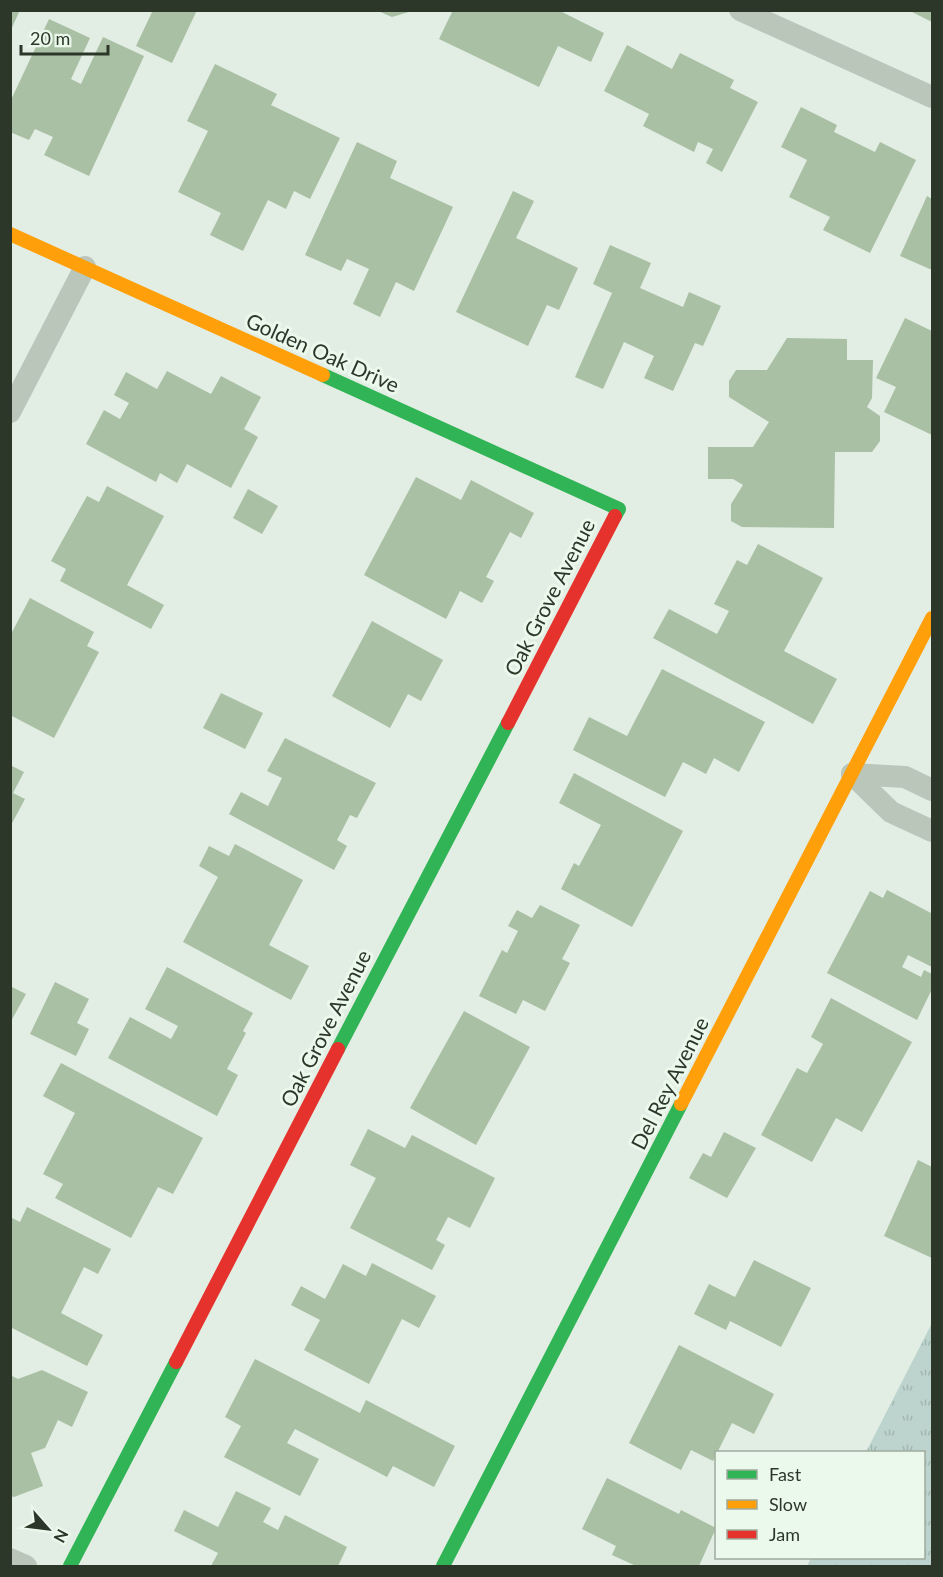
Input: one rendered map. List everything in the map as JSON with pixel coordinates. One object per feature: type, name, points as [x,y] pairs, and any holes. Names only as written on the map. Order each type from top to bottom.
[{"type":"street","points":[[740,10],[933,97]]},
{"type":"street","name":"Golden Oak Drive","points":[[10,234],[619,509]]},
{"type":"street","points":[[10,412],[85,267]]},
{"type":"street","name":"Oak Grove Avenue","points":[[70,1566],[619,509]]},
{"type":"street","name":"Del Rey Avenue","points":[[443,1566],[933,618]]},
{"type":"street","points":[[852,774],[905,777],[933,790]]},
{"type":"street","points":[[852,774],[891,812],[933,831]]},
{"type":"street","points":[[10,1559],[26,1566]]},
{"type":"green space","points":[[932,1323],[932,1566],[807,1566],[810,1559],[925,1559],[925,1451],[867,1451]]},
{"type":"building","points":[[10,10],[20,10],[10,32]]},
{"type":"building","points":[[153,10],[197,10],[172,63],[136,46]]},
{"type":"building","points":[[376,10],[412,10],[412,11],[392,17]]},
{"type":"building","points":[[453,10],[558,10],[604,33],[591,62],[558,46],[539,87],[439,39]]},
{"type":"building","points":[[908,10],[932,10],[932,22]]},
{"type":"building","points":[[49,19],[90,38],[71,79],[81,84],[103,37],[144,56],[89,176],[44,155],[53,137],[35,129],[29,140],[10,132],[10,102]]},
{"type":"building","points":[[627,45],[672,69],[680,53],[734,80],[730,88],[758,102],[722,172],[706,163],[713,149],[698,142],[694,152],[643,126],[649,114],[604,91]]},
{"type":"building","points":[[215,64],[277,94],[271,105],[340,138],[310,199],[294,191],[286,209],[268,200],[243,251],[210,235],[221,213],[178,192],[208,131],[187,121]]},
{"type":"building","points":[[801,107],[837,125],[834,132],[875,152],[880,142],[916,160],[870,253],[823,230],[830,217],[789,197],[807,160],[781,147]]},
{"type":"building","points":[[357,142],[397,161],[390,178],[453,207],[414,291],[396,282],[380,317],[353,304],[369,269],[347,259],[341,271],[305,255]]},
{"type":"building","points":[[513,191],[534,201],[516,238],[578,268],[559,310],[547,305],[528,346],[456,312]]},
{"type":"building","points":[[927,196],[932,199],[932,270],[900,256]]},
{"type":"building","points":[[610,245],[651,263],[640,288],[683,307],[689,292],[721,306],[703,346],[695,343],[673,391],[644,378],[654,356],[624,342],[603,389],[575,377],[612,293],[593,284]]},
{"type":"building","points":[[905,318],[932,331],[932,435],[884,412],[896,387],[876,378]]},
{"type":"building","points":[[787,338],[847,339],[847,360],[873,360],[872,398],[867,407],[880,416],[880,441],[872,452],[835,452],[834,528],[742,527],[731,521],[731,504],[743,485],[733,479],[708,479],[708,447],[753,447],[769,422],[729,397],[729,381],[736,370],[767,370]]},
{"type":"building","points":[[167,371],[211,394],[221,376],[261,397],[244,429],[258,437],[231,488],[187,464],[177,483],[160,473],[156,482],[86,444],[104,410],[120,419],[129,403],[114,395],[126,372],[157,389]]},
{"type":"building","points":[[416,477],[461,500],[471,480],[534,513],[521,538],[510,532],[486,577],[494,581],[482,603],[460,591],[446,619],[364,575]]},
{"type":"building","points":[[107,486],[164,516],[127,585],[164,605],[151,629],[60,581],[66,569],[51,561],[87,496],[99,502]]},
{"type":"building","points":[[248,489],[278,506],[262,534],[233,518]]},
{"type":"building","points":[[758,544],[823,578],[784,651],[837,679],[813,724],[653,638],[669,609],[717,634],[729,611],[714,604],[737,560],[747,565]]},
{"type":"building","points":[[30,598],[94,632],[87,646],[99,652],[54,738],[10,715],[10,636]]},
{"type":"building","points":[[372,621],[443,660],[421,701],[408,694],[390,728],[332,696]]},
{"type":"building","points":[[662,669],[765,722],[739,772],[714,758],[706,774],[683,762],[665,797],[573,750],[589,717],[627,736]]},
{"type":"building","points":[[221,693],[263,713],[245,749],[203,728]]},
{"type":"building","points":[[285,738],[376,783],[357,818],[350,815],[337,840],[347,846],[334,870],[229,814],[241,792],[268,806],[282,778],[267,771]]},
{"type":"building","points":[[10,765],[24,772],[13,793],[25,799],[10,827]]},
{"type":"building","points":[[574,773],[683,831],[632,927],[561,889],[574,863],[579,866],[601,825],[559,803]]},
{"type":"building","points":[[235,844],[303,880],[269,945],[309,966],[291,1000],[183,942],[218,877],[199,866],[209,846],[229,856]]},
{"type":"building","points":[[887,890],[931,913],[932,909],[932,967],[908,955],[902,967],[921,977],[924,970],[932,974],[932,989],[917,1020],[827,973],[870,891],[883,898]]},
{"type":"building","points":[[540,905],[580,925],[562,959],[570,963],[545,1011],[523,1000],[516,1014],[479,996],[502,950],[507,953],[518,931],[508,926],[517,910],[532,918]]},
{"type":"building","points":[[167,967],[253,1013],[243,1031],[246,1033],[227,1069],[238,1075],[217,1116],[108,1058],[130,1017],[171,1039],[178,1026],[145,1009]]},
{"type":"building","points":[[55,982],[89,999],[77,1023],[89,1029],[76,1056],[30,1034]]},
{"type":"building","points":[[10,986],[26,994],[10,1023]]},
{"type":"building","points":[[831,998],[912,1042],[862,1132],[836,1118],[812,1162],[761,1135],[797,1068],[807,1073],[823,1044],[811,1037]]},
{"type":"building","points":[[464,1011],[530,1047],[476,1145],[410,1108]]},
{"type":"building","points":[[61,1063],[203,1138],[173,1194],[158,1187],[131,1238],[55,1198],[63,1184],[43,1174],[75,1113],[43,1096]]},
{"type":"building","points":[[368,1129],[405,1148],[412,1135],[495,1178],[470,1228],[448,1217],[436,1240],[445,1245],[432,1270],[350,1228],[376,1178],[350,1165]]},
{"type":"building","points":[[724,1132],[756,1148],[727,1198],[689,1178],[703,1153],[711,1157]]},
{"type":"building","points":[[918,1160],[932,1167],[932,1258],[884,1236]]},
{"type":"building","points":[[27,1207],[111,1249],[98,1274],[84,1267],[61,1313],[103,1335],[87,1366],[10,1327],[10,1217],[20,1222]]},
{"type":"building","points":[[754,1260],[811,1288],[781,1347],[730,1321],[726,1330],[694,1314],[709,1284],[735,1297]]},
{"type":"building","points":[[372,1263],[436,1296],[419,1328],[402,1319],[369,1384],[304,1350],[320,1320],[291,1305],[301,1286],[325,1299],[343,1264],[366,1276]]},
{"type":"building","points":[[679,1345],[774,1394],[754,1434],[732,1423],[718,1451],[715,1451],[713,1461],[691,1450],[681,1470],[629,1443]]},
{"type":"building","points":[[255,1359],[360,1413],[366,1400],[455,1446],[434,1487],[393,1466],[387,1477],[295,1429],[287,1443],[319,1459],[300,1496],[224,1457],[241,1426],[225,1417]]},
{"type":"building","points":[[42,1370],[88,1392],[72,1427],[58,1420],[45,1448],[31,1453],[43,1486],[14,1497],[10,1496],[10,1375],[18,1379]]},
{"type":"building","points":[[607,1478],[679,1514],[681,1510],[715,1527],[699,1566],[636,1566],[612,1555],[616,1546],[582,1529]]},
{"type":"building","points":[[236,1491],[271,1508],[263,1522],[278,1530],[285,1515],[347,1547],[338,1566],[211,1566],[218,1553],[174,1531],[184,1510],[218,1527]]},
{"type":"traffic: fast","points":[[323,375],[619,509],[615,516]]},
{"type":"traffic: fast","points":[[338,1049],[508,723]]},
{"type":"traffic: fast","points":[[443,1566],[681,1104]]},
{"type":"traffic: fast","points":[[70,1566],[176,1362]]},
{"type":"traffic: slow","points":[[10,234],[323,375]]},
{"type":"traffic: slow","points":[[681,1104],[932,618]]},
{"type":"traffic: jam","points":[[508,723],[615,516]]},
{"type":"traffic: jam","points":[[176,1362],[338,1049]]}]
